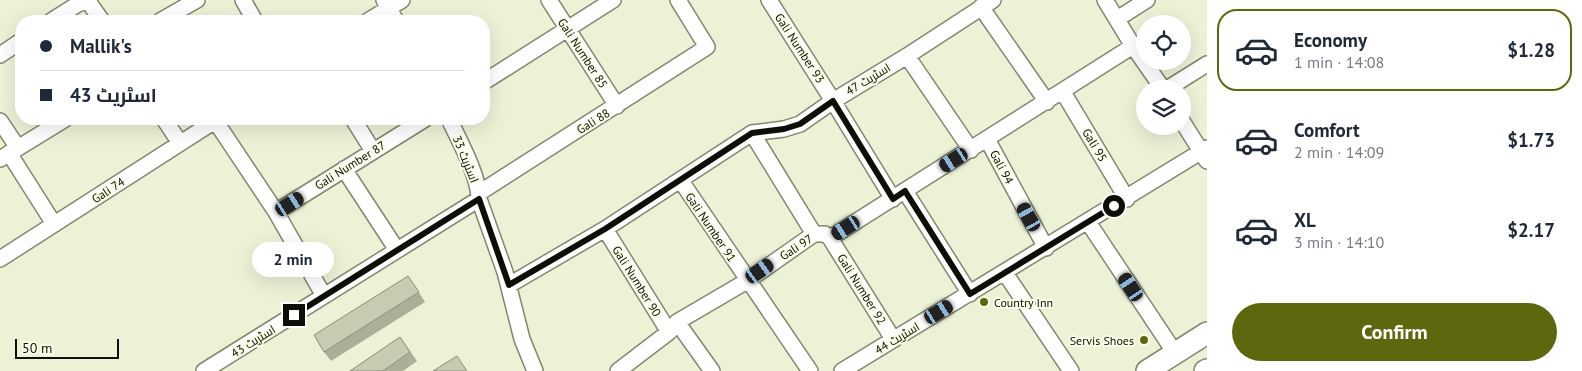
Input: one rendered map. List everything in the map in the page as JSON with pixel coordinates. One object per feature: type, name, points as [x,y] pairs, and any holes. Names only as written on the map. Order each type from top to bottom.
[{"type":"main road","points":[[1148,371],[1207,333]]},
{"type":"street","points":[[171,15],[197,0]]},
{"type":"street","points":[[243,0],[252,15]]},
{"type":"street","name":"Gali Number 85","points":[[549,0],[617,106]]},
{"type":"street","points":[[490,78],[613,0]]},
{"type":"street","name":"Gali 88","points":[[479,196],[706,47],[678,0]]},
{"type":"street","name":"Gali Number 93","points":[[769,0],[833,101],[970,294]]},
{"type":"street","points":[[1105,0],[1157,80]]},
{"type":"street","points":[[1117,19],[1148,0]]},
{"type":"street","points":[[61,15],[78,4],[88,1],[98,15]]},
{"type":"street","points":[[376,15],[392,3]]},
{"type":"street","points":[[987,3],[1046,102]]},
{"type":"street","name":"اسٹریٹ 47","points":[[509,285],[605,229],[752,133],[784,129],[800,124],[987,3]]},
{"type":"street","points":[[0,55],[15,45]]},
{"type":"street","name":"Gali 97","points":[[624,370],[673,327],[747,281],[814,234],[825,234],[830,238],[1133,46]]},
{"type":"street","points":[[907,56],[971,150]]},
{"type":"street","points":[[1181,80],[1207,64]]},
{"type":"street","name":"Gali 95","points":[[1063,92],[1127,198]]},
{"type":"street","points":[[0,120],[9,154],[54,224]]},
{"type":"street","points":[[9,154],[55,125]]},
{"type":"street","points":[[168,125],[180,144]]},
{"type":"street","name":"Gali 74","points":[[0,259],[207,125]]},
{"type":"street","points":[[220,125],[276,212],[324,296]]},
{"type":"street","points":[[357,125],[374,151]]},
{"type":"street","name":"Gali Number 87","points":[[276,212],[415,125]]},
{"type":"street","name":"اسٹریٹ 33","points":[[452,125],[469,163],[509,285],[522,339],[535,371]]},
{"type":"street","points":[[752,133],[814,234]]},
{"type":"street","points":[[1191,134],[1205,153]]},
{"type":"street","name":"Gali 94","points":[[987,139],[1046,248]]},
{"type":"street","name":"اسٹریٹ 44","points":[[842,371],[1127,198],[1205,153]]},
{"type":"street","points":[[344,169],[397,250]]},
{"type":"street","name":"Gali Number 91","points":[[681,181],[747,281],[810,371]]},
{"type":"street","name":"اسٹریٹ 43","points":[[204,371],[397,250],[479,196]]},
{"type":"street","points":[[1088,222],[1175,353]]},
{"type":"street","name":"Gali Number 90","points":[[605,229],[673,327],[712,371]]},
{"type":"street","name":"Gali Number 92","points":[[830,238],[893,340]]},
{"type":"street","points":[[1005,273],[1071,371]]},
{"type":"building","points":[[408,276],[419,292],[324,352],[314,335]]},
{"type":"building","points":[[400,337],[410,352],[383,371],[350,371]]},
{"type":"building","points":[[457,356],[467,371],[433,371]]},
{"type":"place","name":"Country Inn","points":[[984,302]]},
{"type":"place","name":"Servis Shoes","points":[[1144,340]]},
{"type":"route","points":[[294,315],[479,199],[509,285],[605,229],[752,133],[770,132],[800,124],[833,101],[893,199],[905,191],[970,294],[1114,206]]}]
